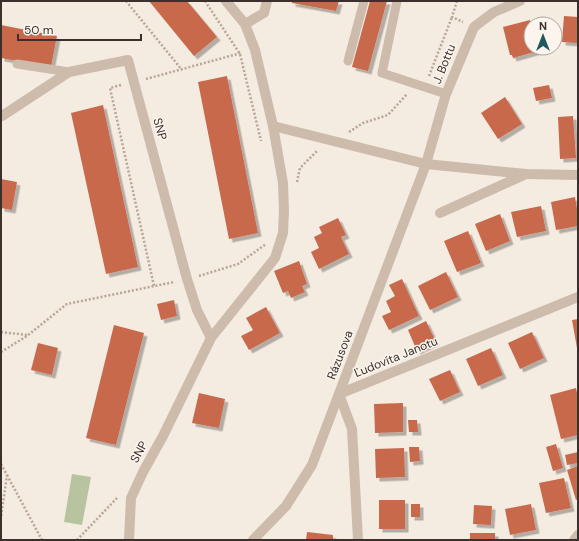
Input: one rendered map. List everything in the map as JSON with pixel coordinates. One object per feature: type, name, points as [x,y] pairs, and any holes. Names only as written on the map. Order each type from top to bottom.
[{"type":"street","name":"SNP","points":[[129,540],[131,498],[143,472],[163,436],[212,338],[276,258],[283,233],[283,183],[273,126],[255,50],[245,24],[226,1]]},
{"type":"street","points":[[245,24],[264,13],[267,1]]},
{"type":"street","points":[[474,27],[494,12],[520,1]]},
{"type":"street","name":"J. Bottu","points":[[426,164],[446,94],[474,27]]},
{"type":"street","name":"SNP","points":[[2,116],[69,72],[128,60],[187,279],[197,310],[212,338]]},
{"type":"street","points":[[273,126],[426,164],[526,174],[578,175]]},
{"type":"street","name":"Rázusova","points":[[253,540],[286,506],[312,465],[426,164]]},
{"type":"street","points":[[440,213],[526,174]]},
{"type":"street","name":"Ľudovíta Janotu","points":[[339,394],[578,297]]},
{"type":"street","points":[[339,394],[352,429],[358,540]]},
{"type":"street","points":[[574,540],[578,535]]},
{"type":"lane","points":[[348,61],[364,1]]},
{"type":"lane","points":[[397,1],[382,73],[446,94]]},
{"type":"lane","points":[[17,64],[69,72]]},
{"type":"path","points":[[126,1],[182,70]]},
{"type":"path","points":[[205,1],[240,54],[261,143]]},
{"type":"path","points":[[296,186],[300,168],[313,153],[331,141],[363,124],[388,115],[408,93],[424,87],[457,1]]},
{"type":"path","points":[[452,17],[474,27]]},
{"type":"path","points":[[1,352],[28,336],[68,304],[187,279],[238,264],[283,233]]},
{"type":"path","points":[[1,332],[28,336]]},
{"type":"path","points":[[1,464],[42,540]]},
{"type":"path","points":[[1,517],[7,475]]},
{"type":"path","points":[[77,540],[121,495]]},
{"type":"green space","points":[[72,474],[91,477],[82,525],[64,522]]},
{"type":"building","points":[[149,1],[187,1],[217,37],[194,56]]},
{"type":"building","points":[[292,1],[339,1],[336,11],[292,3]]},
{"type":"building","points":[[370,1],[387,1],[368,71],[352,67]]},
{"type":"building","points":[[564,16],[578,17],[578,43],[563,42]]},
{"type":"building","points":[[523,22],[523,55],[513,58],[512,55],[510,55],[503,27]]},
{"type":"building","points":[[1,25],[57,36],[51,67],[1,58]]},
{"type":"building","points":[[227,76],[258,233],[229,239],[198,82]]},
{"type":"building","points":[[549,85],[552,98],[536,101],[533,88]]},
{"type":"building","points":[[505,97],[522,124],[498,139],[481,113]]},
{"type":"building","points":[[103,105],[138,267],[106,274],[71,113]]},
{"type":"building","points":[[573,116],[576,158],[560,159],[558,117]]},
{"type":"building","points":[[1,179],[17,182],[12,210],[1,208]]},
{"type":"building","points":[[575,197],[578,226],[556,230],[551,202]]},
{"type":"building","points":[[541,206],[546,231],[517,237],[511,212]]},
{"type":"building","points":[[500,214],[510,241],[486,251],[475,224]]},
{"type":"building","points":[[338,218],[346,235],[341,237],[349,254],[319,269],[311,252],[319,248],[314,237],[322,233],[319,227]]},
{"type":"building","points":[[468,231],[481,263],[457,272],[444,241]]},
{"type":"building","points":[[299,261],[307,284],[302,286],[305,292],[291,298],[288,291],[283,293],[274,271]]},
{"type":"building","points":[[446,272],[458,297],[430,310],[418,286]]},
{"type":"building","points":[[402,279],[419,316],[389,330],[382,316],[391,312],[386,301],[395,296],[389,285]]},
{"type":"building","points":[[174,300],[177,316],[161,320],[157,304]]},
{"type":"building","points":[[266,307],[280,333],[249,350],[241,336],[253,330],[246,318]]},
{"type":"building","points":[[578,319],[578,348],[577,348],[572,320]]},
{"type":"building","points":[[426,321],[436,342],[417,351],[408,330]]},
{"type":"building","points":[[114,325],[144,333],[116,445],[86,438]]},
{"type":"building","points":[[532,332],[544,358],[520,369],[508,343]]},
{"type":"building","points":[[38,343],[58,348],[52,375],[31,370]]},
{"type":"building","points":[[491,348],[503,375],[478,386],[466,359]]},
{"type":"building","points":[[450,370],[460,392],[440,401],[429,379]]},
{"type":"building","points":[[576,388],[578,398],[578,435],[561,439],[550,395]]},
{"type":"building","points":[[199,393],[225,399],[219,428],[192,423]]},
{"type":"building","points":[[403,403],[403,432],[375,433],[374,404]]},
{"type":"building","points":[[408,420],[417,420],[418,432],[409,432]]},
{"type":"building","points":[[556,444],[563,468],[553,471],[546,447]]},
{"type":"building","points":[[409,447],[419,447],[420,461],[410,462]]},
{"type":"building","points":[[404,448],[405,477],[376,478],[375,449]]},
{"type":"building","points":[[578,452],[578,463],[567,465],[565,455]]},
{"type":"building","points":[[578,466],[578,499],[576,500],[567,470]]},
{"type":"building","points":[[564,478],[571,508],[546,513],[539,483]]},
{"type":"building","points":[[379,500],[405,500],[405,529],[379,529]]},
{"type":"building","points":[[411,504],[420,504],[420,517],[411,517]]},
{"type":"building","points":[[531,504],[536,530],[510,535],[505,509]]},
{"type":"building","points":[[474,505],[492,506],[491,525],[473,524]]},
{"type":"building","points":[[307,532],[333,535],[333,540],[306,540]]},
{"type":"building","points":[[470,533],[495,533],[495,540],[470,540]]}]
